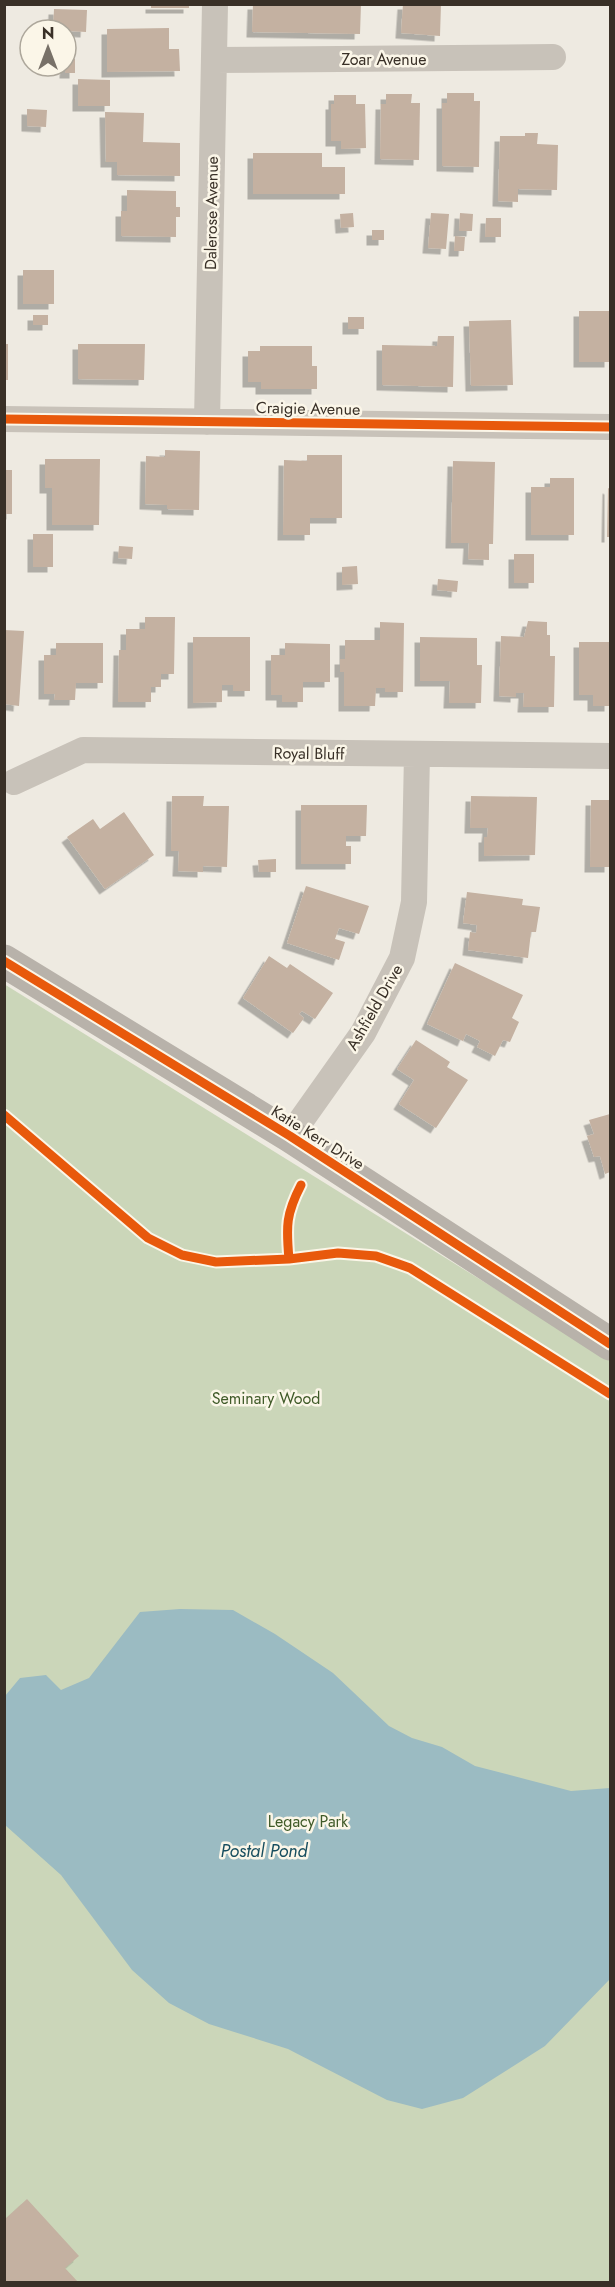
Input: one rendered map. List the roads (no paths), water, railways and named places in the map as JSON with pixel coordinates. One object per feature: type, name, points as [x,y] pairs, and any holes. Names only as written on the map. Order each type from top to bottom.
[{"type":"street","name":"Dalerose Avenue","points":[[207,422],[215,4]]},
{"type":"street","name":"Zoar Avenue","points":[[214,60],[553,57]]},
{"type":"street","name":"Craigie Avenue","points":[[4,419],[610,427]]},
{"type":"street","name":"Royal Bluff","points":[[14,782],[83,750],[610,756]]},
{"type":"street","name":"Ashfield Drive","points":[[290,1136],[363,1033],[402,958],[414,902],[417,754]]},
{"type":"street","name":"Katie Kerr Drive","points":[[4,962],[290,1136],[610,1344]]},
{"type":"water","name":"Postal Pond","points":[[180,1609],[233,1610],[275,1634],[333,1673],[389,1726],[412,1738],[442,1747],[475,1766],[571,1791],[610,1788],[610,1979],[545,2046],[463,2098],[422,2109],[387,2100],[288,2049],[209,2024],[169,2003],[132,1970],[61,1875],[5,1825],[5,1696],[20,1678],[46,1675],[61,1690],[89,1678],[140,1612]]},
{"type":"park label","name":"Seminary Wood","points":[[266,1398]]},
{"type":"park label","name":"Legacy Park","points":[[308,1821]]}]
